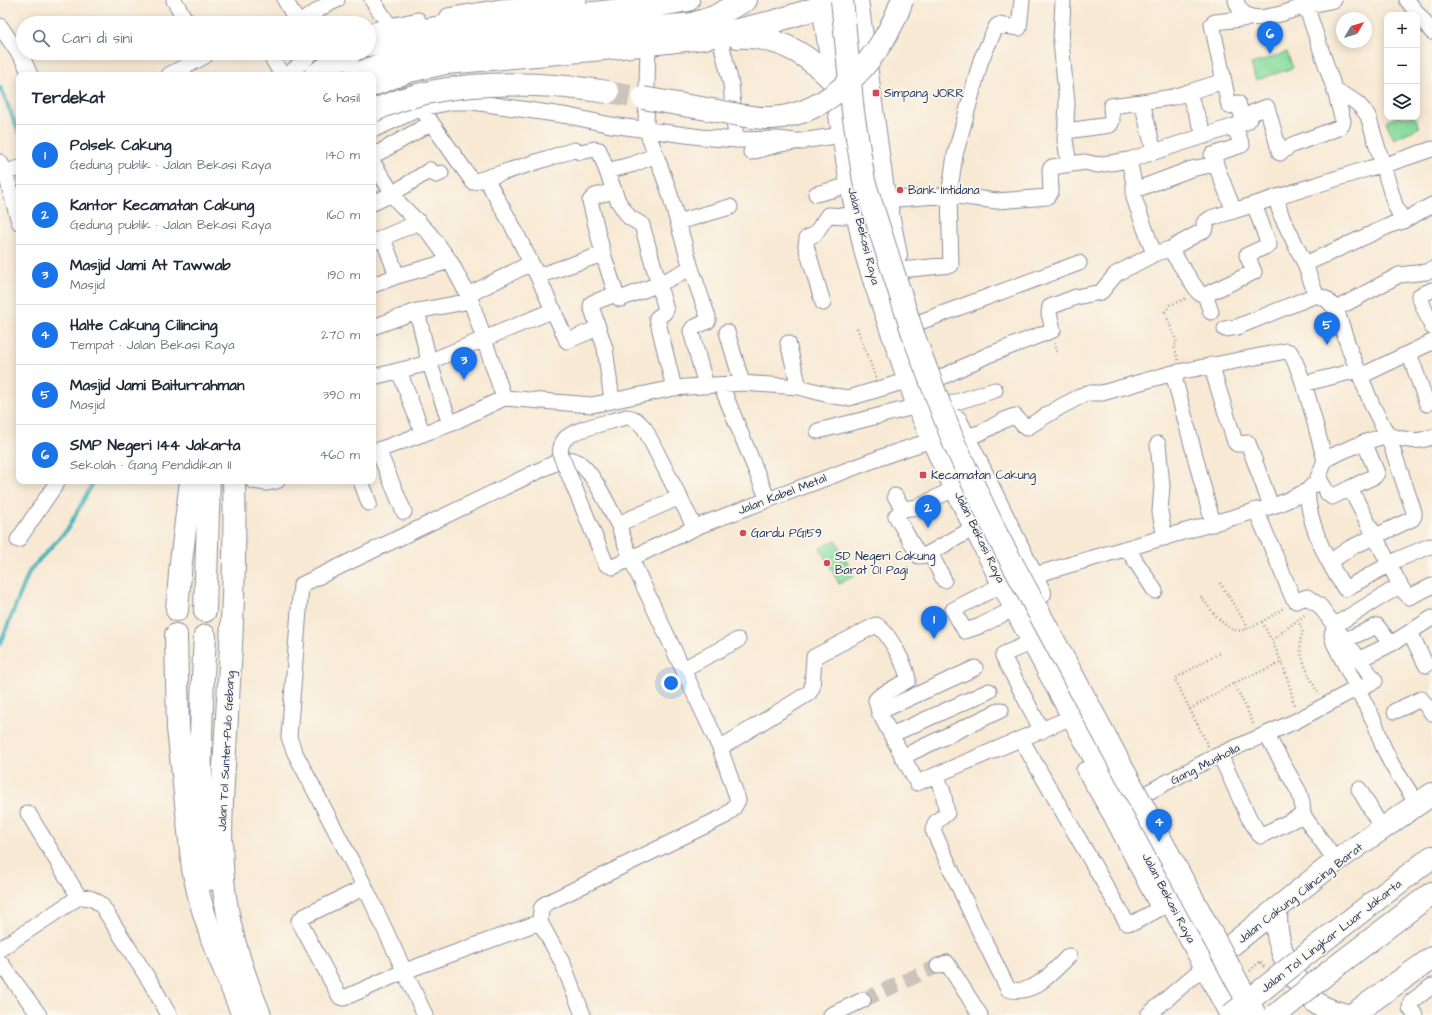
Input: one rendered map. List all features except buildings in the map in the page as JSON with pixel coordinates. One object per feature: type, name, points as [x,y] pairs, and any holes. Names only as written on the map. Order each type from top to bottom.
[{"type":"highway","points":[[376,43],[400,36],[456,25],[603,12],[688,0]]},
{"type":"highway","points":[[704,34],[714,17],[746,0]]},
{"type":"highway","points":[[704,34],[735,17],[794,0]]},
{"type":"highway","points":[[857,0],[885,200],[900,270],[950,404],[962,434],[1031,576],[1226,950],[1263,1015]]},
{"type":"highway","points":[[643,98],[758,118],[781,117],[798,112],[831,95],[860,71],[887,34],[902,0]]},
{"type":"highway","points":[[362,72],[401,56],[449,46],[704,34],[738,31],[832,2],[864,181],[914,337],[951,436],[972,484],[1004,549],[1255,1015]]},
{"type":"highway","name":"Jalan Bekasi Raya","points":[[832,2],[834,82],[851,186],[875,283],[918,406],[932,440],[955,488],[1166,906],[1205,966],[1231,1015]]},
{"type":"highway","points":[[376,84],[399,74],[446,62],[648,45],[704,34],[753,37],[779,42],[803,54],[834,82],[867,78]]},
{"type":"highway","points":[[320,72],[339,60]]},
{"type":"highway","points":[[376,110],[396,102],[419,96],[448,90],[490,85],[546,85],[608,92]]},
{"type":"highway","points":[[177,610],[191,484]]},
{"type":"highway","points":[[206,611],[210,484]]},
{"type":"highway","name":"Jalan Tol Sunter–Pulo Gebang","points":[[234,484],[234,567],[221,829],[224,889],[236,949],[260,1015]]},
{"type":"highway","points":[[176,635],[178,728],[193,869],[208,926],[243,1015]]},
{"type":"highway","points":[[205,636],[202,738],[206,847],[217,907],[228,937],[236,949]]},
{"type":"highway","name":"Jalan Cakung Cilincing Barat","points":[[1205,966],[1336,862],[1425,800]]},
{"type":"highway","name":"Jalan Tol Lingkar Luar Jakarta","points":[[1231,1015],[1314,948],[1432,857]]},
{"type":"highway","points":[[1276,1015],[1330,971],[1432,893]]},
{"type":"highway","points":[[1276,909],[1276,927],[1280,951],[1294,976],[1317,1004],[1332,1011],[1348,1015]]},
{"type":"highway","points":[[1352,1015],[1432,958]]},
{"type":"street","points":[[174,0],[183,16]]},
{"type":"street","points":[[285,0],[295,16]]},
{"type":"street","points":[[310,16],[326,5],[337,0]]},
{"type":"street","points":[[372,0],[390,26]]},
{"type":"street","points":[[376,29],[499,4],[580,0]]},
{"type":"street","points":[[900,270],[952,265],[949,196],[955,154],[981,60],[998,25],[1019,28],[1022,0]]},
{"type":"street","points":[[1063,0],[1061,42],[1064,51],[1068,111],[1066,131],[1069,164]]},
{"type":"street","points":[[1236,0],[1242,13],[1250,18]]},
{"type":"street","points":[[1234,211],[1212,155],[1242,145],[1238,103],[1229,106],[1212,24],[1215,22],[1250,18],[1259,19],[1334,0]]},
{"type":"street","points":[[1407,0],[1432,32]]},
{"type":"street","points":[[885,200],[949,196],[997,201],[1047,197],[1051,192],[1050,173],[1052,167],[1085,162],[1097,165],[1130,160],[1239,125],[1248,121],[1252,113],[1267,107],[1280,153],[1292,145],[1342,125],[1343,121],[1335,92],[1306,6]]},
{"type":"street","points":[[0,26],[16,49]]},
{"type":"street","points":[[704,34],[731,84],[736,140]]},
{"type":"street","points":[[648,45],[646,128],[709,319],[693,328],[691,332],[713,385],[768,500]]},
{"type":"street","points":[[23,60],[29,72]]},
{"type":"street","points":[[175,72],[197,60]]},
{"type":"street","points":[[273,60],[280,72]]},
{"type":"street","points":[[291,72],[304,60]]},
{"type":"street","points":[[399,74],[431,123],[473,182],[486,180],[574,150],[580,152],[597,148],[601,152],[618,201],[629,217],[642,225],[666,310],[657,318],[657,322],[674,388]]},
{"type":"street","points":[[1066,131],[1110,125],[1112,121],[1111,106],[1173,97],[1224,81]]},
{"type":"street","points":[[1188,92],[1205,136]]},
{"type":"street","points":[[1335,92],[1350,98],[1362,106],[1372,123],[1395,204],[1403,221]]},
{"type":"street","points":[[376,128],[416,100],[473,102],[507,106],[611,125],[646,128],[701,137],[736,140],[778,139],[803,142]]},
{"type":"street","points":[[1142,102],[1154,152]]},
{"type":"street","points":[[376,154],[431,123]]},
{"type":"street","points":[[752,152],[773,146],[842,135]]},
{"type":"street","points":[[940,378],[988,355],[1054,330],[1049,313],[1050,307],[1076,297],[1101,292],[1116,274],[1154,254],[1170,249],[1204,230],[1206,227],[1204,223],[1206,220],[1432,149]]},
{"type":"street","points":[[607,171],[634,164],[656,155]]},
{"type":"street","points":[[1130,160],[1135,190],[1134,198],[1154,254]]},
{"type":"street","points":[[1135,190],[1191,169],[1216,164]]},
{"type":"street","points":[[376,168],[392,194],[407,212],[419,222],[450,261],[469,298],[485,339],[504,398]]},
{"type":"street","points":[[7,169],[16,209]]},
{"type":"street","points":[[376,202],[392,194],[430,170],[436,175],[441,173]]},
{"type":"street","points":[[486,180],[534,270],[554,310],[567,341],[598,328]]},
{"type":"street","points":[[816,194],[851,186]]},
{"type":"street","points":[[614,191],[595,196],[590,201],[603,254],[616,294],[620,299],[659,284],[691,268]]},
{"type":"street","points":[[1276,197],[1281,215],[1305,264],[1316,295]]},
{"type":"street","points":[[1202,294],[1254,272],[1247,255],[1268,247],[1254,204]]},
{"type":"street","points":[[1305,264],[1393,224],[1403,221],[1432,205]]},
{"type":"street","points":[[678,222],[730,207]]},
{"type":"street","points":[[823,303],[806,246],[807,238],[815,234],[828,215],[846,216],[857,214]]},
{"type":"street","points":[[397,276],[378,240],[419,222]]},
{"type":"street","points":[[1170,249],[1202,294],[1211,312]]},
{"type":"street","points":[[376,326],[416,311],[469,298],[534,270],[603,254]]},
{"type":"street","points":[[376,284],[397,276],[450,261]]},
{"type":"street","points":[[920,322],[1079,263]]},
{"type":"street","points":[[1336,310],[1399,275],[1430,275]]},
{"type":"street","points":[[1432,290],[1420,296],[1432,327]]},
{"type":"street","points":[[612,401],[605,348],[591,306],[592,303],[616,294]]},
{"type":"street","points":[[1225,329],[1237,327],[1316,295],[1326,299],[1336,310],[1373,407],[1388,436],[1414,516],[1350,548],[1330,562]]},
{"type":"street","points":[[376,374],[399,371],[429,361],[554,310]]},
{"type":"street","points":[[416,311],[429,361],[450,424]]},
{"type":"street","points":[[727,332],[742,383]]},
{"type":"street","points":[[1303,384],[1360,373],[1409,354],[1432,342]]},
{"type":"street","points":[[788,343],[799,386]]},
{"type":"street","points":[[1031,576],[1213,524],[1271,506],[1307,491],[1318,477],[1325,460],[1303,384],[1290,352],[1286,351],[1177,372],[1213,524]]},
{"type":"street","points":[[1409,354],[1427,404]]},
{"type":"street","points":[[1211,366],[1235,442],[1237,444],[1248,443],[1271,506]]},
{"type":"street","points":[[399,371],[423,434]]},
{"type":"street","name":"Jalan Kabel Metal","points":[[680,497],[645,429],[639,422],[632,418],[626,417],[572,434],[562,443],[560,449],[561,456],[608,566],[613,567],[695,528],[860,464],[932,440],[962,434],[977,434],[1015,416],[1026,428],[1060,407],[1087,393],[1102,393],[1177,372]]},
{"type":"street","points":[[404,512],[376,451],[450,424],[504,398],[592,405],[674,388],[742,383],[799,386],[833,396],[849,398],[909,380]]},
{"type":"street","points":[[950,404],[995,390]]},
{"type":"street","points":[[818,431],[918,406]]},
{"type":"street","points":[[1325,460],[1388,436],[1412,442],[1432,438]]},
{"type":"street","points":[[1158,444],[1162,486],[1160,512],[1165,538]]},
{"type":"street","points":[[1318,477],[1328,494],[1332,497],[1375,476],[1377,473],[1365,444]]},
{"type":"street","points":[[425,1015],[365,887],[294,751],[289,737],[301,585],[543,469],[566,460],[574,461],[584,467],[618,524],[631,559],[720,748],[738,800],[734,809],[725,816],[545,904],[541,909],[540,922],[563,964],[583,1015]]},
{"type":"street","points":[[18,540],[56,484]]},
{"type":"street","points":[[362,484],[369,503]]},
{"type":"street","points":[[955,488],[918,507],[903,509],[896,516],[919,556],[930,553],[1000,513]]},
{"type":"street","points":[[1350,488],[1376,536],[1388,565],[1402,589],[1409,597],[1432,586]]},
{"type":"street","points":[[1307,491],[1308,510],[1314,528],[1345,589],[1388,565],[1430,546]]},
{"type":"street","points":[[895,496],[903,509]]},
{"type":"street","points":[[618,524],[680,497],[695,528]]},
{"type":"street","points":[[1256,510],[1277,563],[1296,601],[1307,597],[1320,606],[1358,660],[1391,644],[1432,618]]},
{"type":"street","points":[[1127,548],[1155,591]]},
{"type":"street","points":[[930,553],[944,580]]},
{"type":"street","points":[[1003,584],[953,610],[965,631],[980,626],[1015,608]]},
{"type":"street","points":[[1334,625],[1396,588],[1402,589]]},
{"type":"street","points":[[720,748],[809,693],[812,688],[814,657],[876,625],[882,628],[888,638],[908,680],[880,696],[876,700],[879,712],[917,783],[1072,718]]},
{"type":"street","points":[[1334,625],[1332,638],[1375,722],[1382,744],[1392,765],[1425,800]]},
{"type":"street","points":[[1345,640],[1377,626],[1391,644]]},
{"type":"street","points":[[1410,632],[1426,664]]},
{"type":"street","points":[[683,669],[738,640]]},
{"type":"street","points":[[1032,642],[1004,654],[1003,656],[1042,731]]},
{"type":"street","name":"Gang Musholla","points":[[1145,794],[1217,756],[1296,721],[1346,694],[1359,690],[1375,681],[1358,660]]},
{"type":"street","points":[[879,712],[975,668]]},
{"type":"street","points":[[891,735],[990,691]]},
{"type":"street","points":[[1395,711],[1421,699],[1432,713]]},
{"type":"street","points":[[902,757],[1001,710]]},
{"type":"street","points":[[1262,736],[1299,792],[1302,802],[1302,815],[1336,862]]},
{"type":"street","points":[[1021,739],[1127,923],[1135,922],[1166,906],[1084,770]]},
{"type":"street","points":[[1217,756],[1261,836],[1302,815]]},
{"type":"street","points":[[936,775],[943,792],[947,813],[936,822],[933,830],[1008,989],[1020,990],[1035,985],[1048,977],[1069,956]]},
{"type":"street","points":[[1359,789],[1384,830]]},
{"type":"street","points":[[28,813],[79,897]]},
{"type":"street","points":[[365,887],[303,917],[299,924],[340,997],[348,996],[405,971],[540,922]]},
{"type":"street","points":[[0,949],[79,897],[88,897],[95,900],[102,906],[151,983],[169,1015]]},
{"type":"street","points":[[0,962],[39,1015]]},
{"type":"street","points":[[938,966],[947,963],[980,1015]]},
{"type":"street","points":[[1148,1015],[1205,966]]},
{"type":"street","points":[[1415,1015],[1410,1008],[1410,1002],[1432,986]]},
{"type":"street","points":[[831,1015],[863,1000]]},
{"type":"path","points":[[1177,372],[1174,346],[1177,343],[1165,312],[1170,305],[1202,294]]},
{"type":"path","points":[[856,328],[881,389]]},
{"type":"path","points":[[1220,583],[1248,627]]},
{"type":"path","points":[[1200,596],[1216,616],[1232,630],[1238,631],[1262,622],[1296,601]]},
{"type":"path","points":[[1272,640],[1309,612],[1320,606]]},
{"type":"path","points":[[1298,620],[1303,628],[1303,633],[1299,644],[1307,670],[1325,705]]},
{"type":"path","points":[[1262,622],[1272,640],[1292,691],[1296,721]]},
{"type":"path","points":[[1217,756],[1190,709],[1176,678],[1221,652]]},
{"type":"path","points":[[1190,709],[1234,684],[1281,663]]},
{"type":"path","points":[[1234,684],[1262,736]]},
{"type":"green space","points":[[1287,52],[1293,68],[1256,80],[1251,64]]},
{"type":"green space","points":[[1390,120],[1416,120],[1420,127],[1394,139],[1386,122]]},
{"type":"green space","points":[[836,540],[854,576],[839,584],[820,548]]},
{"type":"waterway","points":[[0,87],[16,125]]},
{"type":"waterway","points":[[0,644],[30,570],[67,530],[92,484]]},
{"type":"tunnel","points":[[608,92],[643,98]]},
{"type":"tunnel","points":[[863,1000],[938,966]]},
{"type":"place","name":"SMP Negeri 144 Jakarta","points":[[1270,54]]},
{"type":"place","name":"Simpang JORR","points":[[876,93]]},
{"type":"place","name":"Bank Intidana","points":[[900,190]]},
{"type":"place","name":"Masjid Jami Baiturrahman","points":[[1327,345]]},
{"type":"place","name":"Masjid Jami At Tawwab","points":[[464,380]]},
{"type":"place","name":"Kecamatan Cakung","points":[[923,475]]},
{"type":"place","name":"Kantor Kecamatan Cakung","points":[[928,528]]},
{"type":"place","name":"Gardu PG159","points":[[743,533]]},
{"type":"place","name":"SD Negeri Cakung Barat 01 Pagi","points":[[827,563]]},
{"type":"place","name":"Polsek Cakung","points":[[934,639]]},
{"type":"place","name":"Halte Cakung Cilincing","points":[[1159,842]]}]
